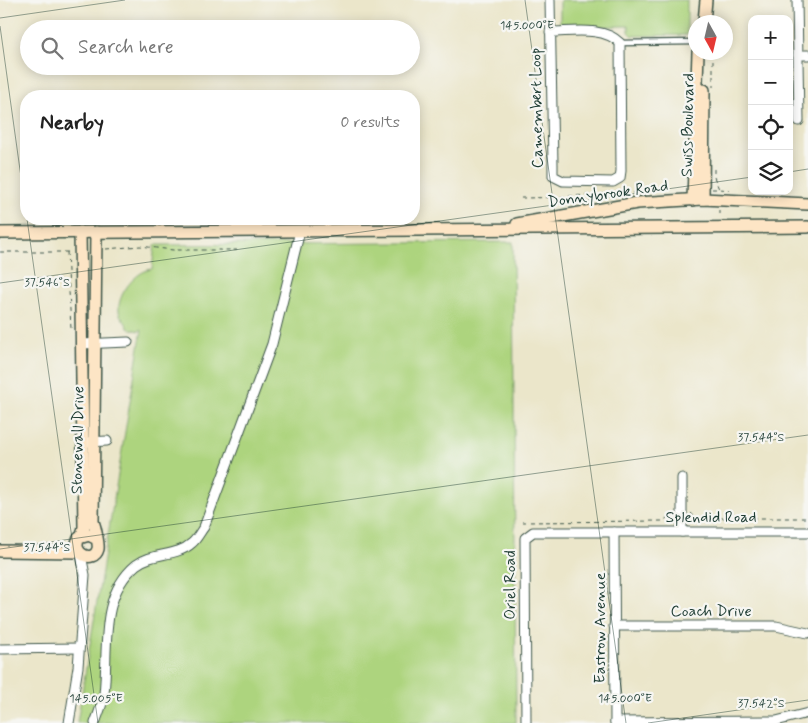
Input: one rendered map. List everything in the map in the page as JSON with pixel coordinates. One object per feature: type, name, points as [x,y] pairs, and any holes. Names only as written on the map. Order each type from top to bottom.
[{"type":"street","name":"Camembert Loop","points":[[550,0],[550,32],[553,176],[563,181],[613,182],[620,178],[620,43],[604,33],[550,32]]},
{"type":"street","points":[[698,0],[698,15]]},
{"type":"street","points":[[705,15],[706,0]]},
{"type":"street","points":[[797,0],[799,121]]},
{"type":"street","points":[[798,55],[808,55]]},
{"type":"street","name":"Swiss Boulevard","points":[[698,60],[700,196]]},
{"type":"street","name":"Swiss Boulevard","points":[[700,196],[704,60]]},
{"type":"street","name":"Donnybrook Road","points":[[473,230],[637,203],[700,196],[808,204]]},
{"type":"street","name":"Donnybrook Road","points":[[0,233],[808,227]]},
{"type":"street","points":[[95,723],[104,696],[106,623],[119,586],[137,565],[153,557],[180,551],[193,543],[204,527],[272,344],[300,231]]},
{"type":"street","name":"Stonewall Drive","points":[[70,723],[78,667],[85,575],[80,546],[84,527],[80,232]]},
{"type":"street","name":"Stonewall Drive","points":[[96,232],[94,522],[96,538]]},
{"type":"street","points":[[81,344],[128,342]]},
{"type":"street","points":[[83,442],[107,441]]},
{"type":"street","points":[[682,478],[682,532]]},
{"type":"street","name":"Oriel Road","points":[[526,723],[525,538],[533,532],[614,532]]},
{"type":"street","name":"Splendid Road","points":[[614,532],[808,532]]},
{"type":"street","name":"Eastrow Avenue","points":[[614,532],[615,722]]},
{"type":"street","points":[[0,545],[61,544],[80,546],[88,557],[95,554],[99,544],[96,538],[89,535],[80,546],[0,551]]},
{"type":"street","name":"Stonewall Drive","points":[[85,575],[95,554]]},
{"type":"street","name":"Coach Drive","points":[[614,626],[776,626],[808,632]]},
{"type":"street","points":[[0,649],[79,648]]},
{"type":"street","points":[[615,722],[776,721],[808,714]]},
{"type":"lane","points":[[620,43],[688,42]]},
{"type":"path","points":[[700,196],[719,189]]},
{"type":"path","points":[[521,198],[558,198],[590,193],[644,193]]},
{"type":"path","points":[[96,252],[140,246],[173,250],[237,250]]},
{"type":"path","points":[[0,252],[80,252]]},
{"type":"path","points":[[522,522],[663,521],[674,512],[692,513],[696,518],[808,518]]},
{"type":"green space","points":[[560,0],[687,0],[687,35],[633,36],[629,32],[629,26],[564,27],[560,24]]},
{"type":"green space","points":[[513,242],[516,723],[77,723],[142,329],[139,331],[128,328],[119,311],[119,304],[129,284],[140,274],[152,269],[155,245]]}]
